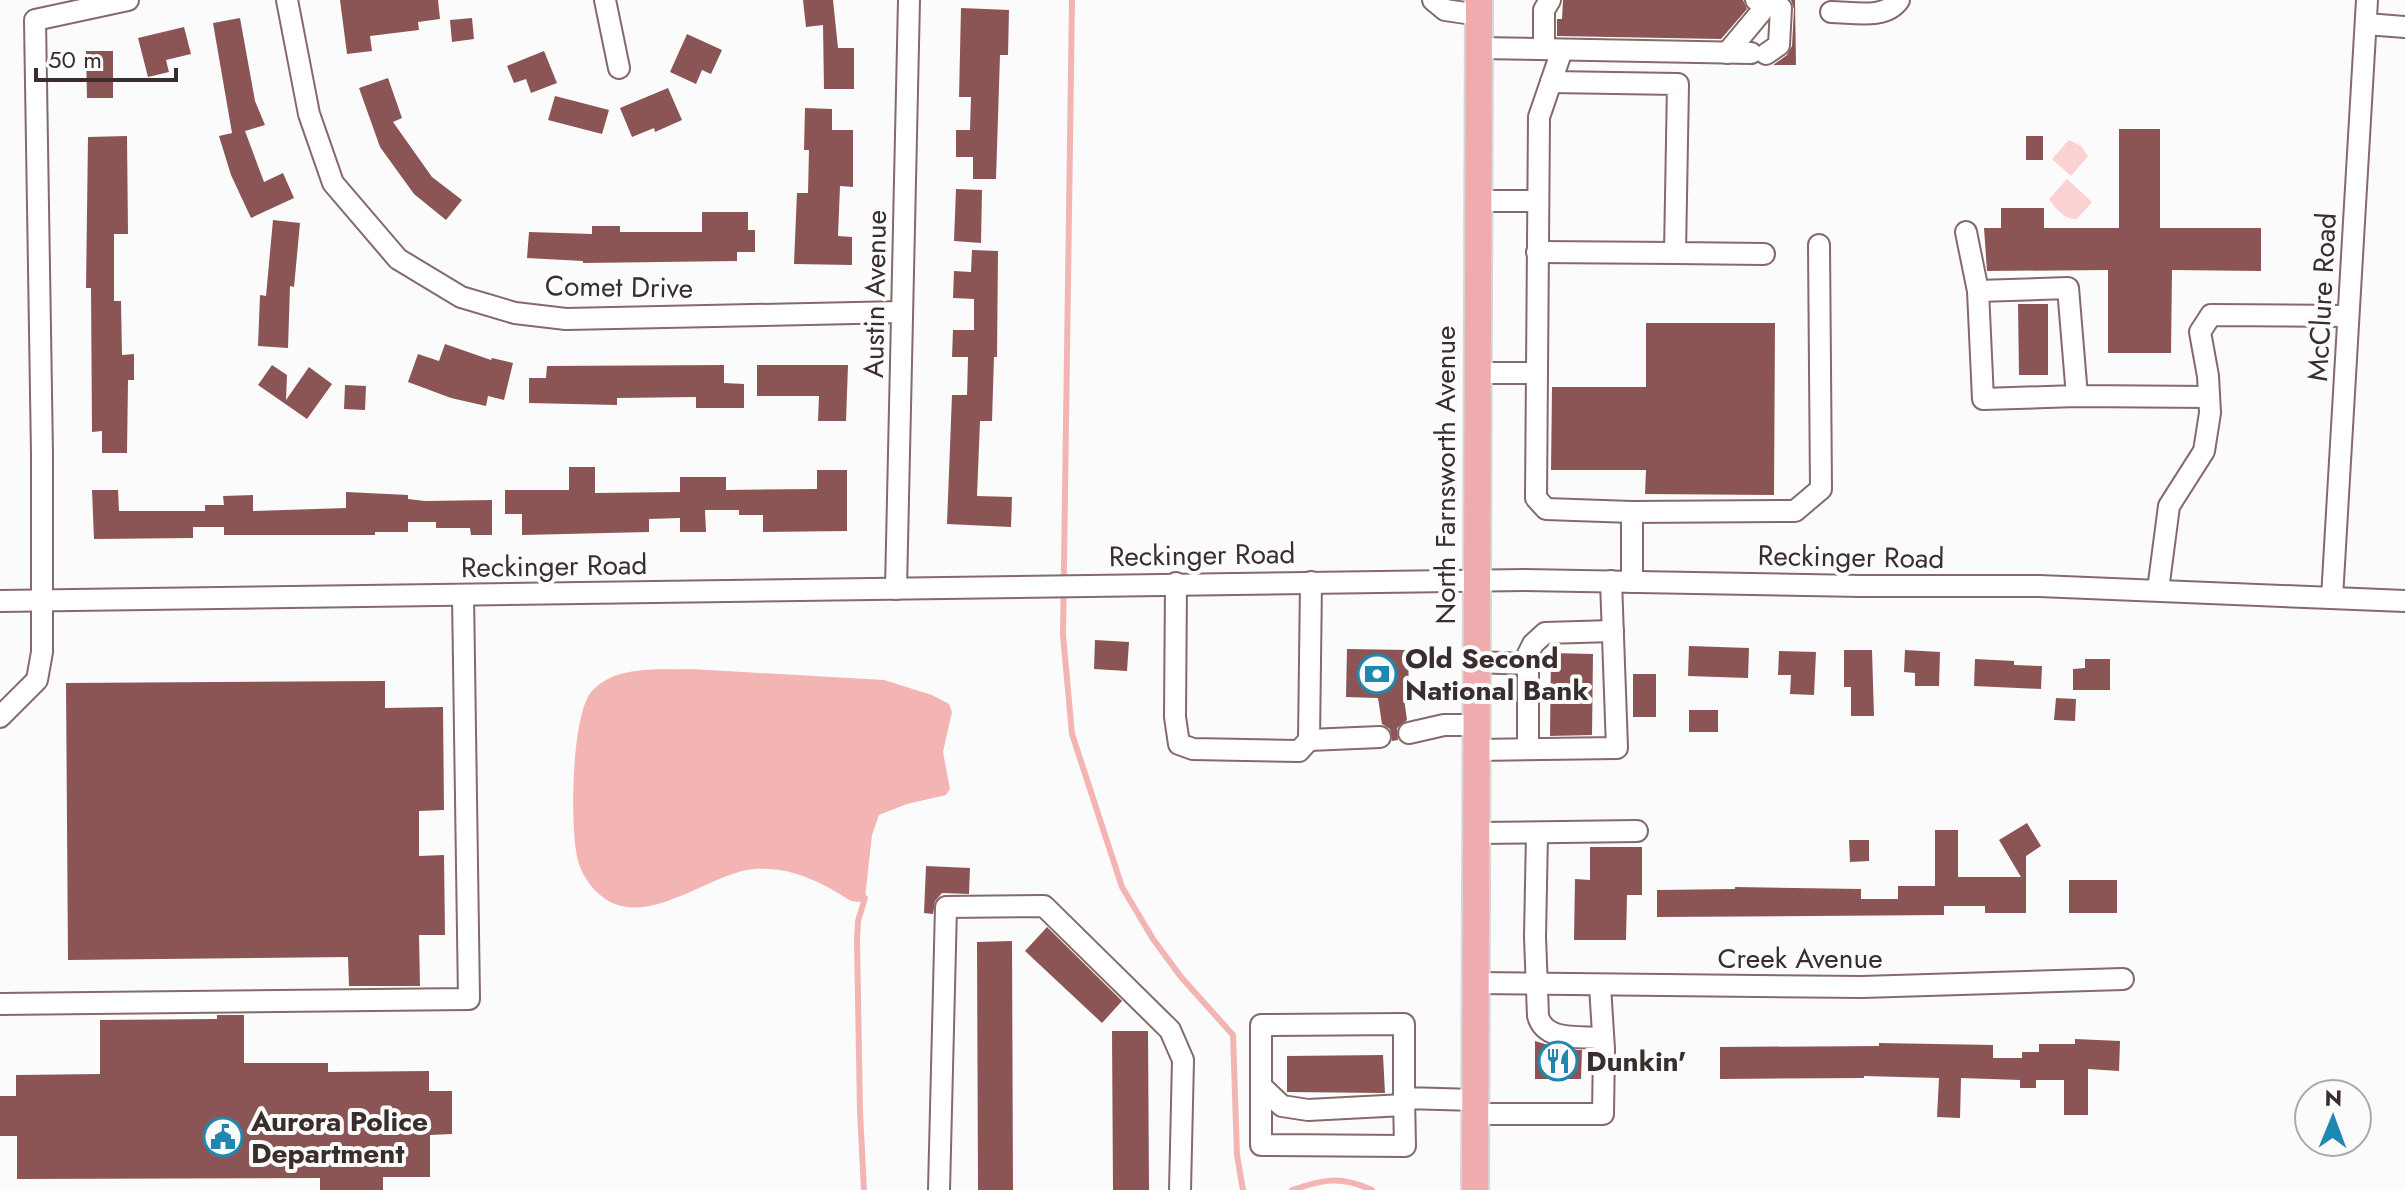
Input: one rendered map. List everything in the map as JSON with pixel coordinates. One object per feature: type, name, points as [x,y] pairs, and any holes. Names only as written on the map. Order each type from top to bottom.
[{"type":"main road","name":"North Farnsworth Avenue","points":[[1475,1190],[1479,8]]},
{"type":"street","points":[[0,717],[37,680],[42,652],[35,20],[128,0]]},
{"type":"street","name":"Comet Drive","points":[[287,0],[309,114],[333,183],[398,259],[461,297],[515,313],[566,319],[902,312]]},
{"type":"street","points":[[605,0],[619,68]]},
{"type":"street","name":"Austin Avenue","points":[[896,589],[909,0]]},
{"type":"street","points":[[1433,0],[1445,10],[1479,8]]},
{"type":"street","points":[[1550,0],[1544,10],[1553,50],[1551,82],[1539,117],[1537,252],[1536,498],[1546,509],[1795,511],[1821,489],[1819,245]]},
{"type":"street","points":[[1479,48],[1758,54],[1779,45],[1782,30],[1781,8],[1771,0],[1756,0]]},
{"type":"street","points":[[1727,53],[1771,0]]},
{"type":"street","points":[[1831,12],[1883,12],[1892,9],[1899,0]]},
{"type":"street","name":"McClure Road","points":[[2332,598],[2367,0]]},
{"type":"street","points":[[2366,24],[2405,27]]},
{"type":"street","points":[[1675,253],[1679,52]]},
{"type":"street","points":[[1551,82],[1678,84]]},
{"type":"street","points":[[1478,201],[1538,201]]},
{"type":"street","points":[[1966,232],[1978,291],[1983,399],[2209,397]]},
{"type":"street","points":[[1537,252],[1764,254]]},
{"type":"street","points":[[1978,291],[2068,288],[2077,396]]},
{"type":"street","points":[[2158,590],[2169,506],[2204,451],[2210,413],[2200,332],[2211,315],[2348,316]]},
{"type":"street","points":[[1477,373],[1537,373]]},
{"type":"street","points":[[1409,733],[1444,725],[1477,737],[1528,749],[1617,748],[1613,631],[1632,512]]},
{"type":"street","name":"Reckinger Road","points":[[0,601],[1476,580],[2039,586],[2405,601]]},
{"type":"street","points":[[1176,583],[1175,717],[1179,744],[1193,749],[1299,751],[1309,740],[1311,582]]},
{"type":"street","points":[[0,1004],[469,999],[463,595]]},
{"type":"street","points":[[1528,749],[1528,654],[1533,644],[1545,633],[1613,631]]},
{"type":"street","points":[[1477,662],[1528,664]]},
{"type":"street","points":[[1309,740],[1380,737]]},
{"type":"street","points":[[1477,833],[1637,831]]},
{"type":"street","points":[[1537,833],[1535,937],[1541,1027],[1548,1033],[1602,1038]]},
{"type":"street","points":[[939,1190],[946,907],[1044,906],[1170,1030],[1183,1060],[1180,1190]]},
{"type":"street","name":"Creek Avenue","points":[[1477,983],[1862,987],[2123,979]]},
{"type":"street","points":[[1261,1086],[1282,1106],[1308,1110],[1404,1102],[1603,1114],[1600,986]]},
{"type":"street","points":[[1404,1024],[1404,1102],[1405,1146],[1261,1145],[1261,1025],[1404,1024]]},
{"type":"shaded area","points":[[2069,140],[2081,146],[2088,156],[2071,176],[2052,159]]},
{"type":"shaded area","points":[[2067,179],[2092,202],[2077,219],[2064,216],[2049,199]]},
{"type":"shaded area","points":[[691,669],[884,680],[932,695],[949,704],[952,712],[943,752],[950,789],[946,795],[907,804],[879,815],[872,835],[865,898],[860,902],[851,901],[805,877],[768,869],[737,872],[679,897],[640,907],[621,906],[604,898],[589,883],[581,869],[576,849],[573,802],[576,748],[585,704],[592,691],[602,683],[625,673]]},
{"type":"building","points":[[340,0],[438,0],[440,19],[418,22],[419,30],[370,36],[372,51],[347,54]]},
{"type":"building","points":[[803,0],[833,0],[838,48],[854,48],[854,89],[824,89],[823,25],[806,27]]},
{"type":"building","points":[[1563,0],[1743,0],[1747,9],[1721,39],[1557,36],[1557,19],[1562,19]]},
{"type":"building","points":[[1791,0],[1795,0],[1796,65],[1773,65],[1787,55],[1792,46],[1794,9]]},
{"type":"building","points":[[961,8],[1009,10],[1008,55],[1000,55],[996,179],[973,179],[973,157],[956,157],[956,130],[970,130],[971,97],[959,97]]},
{"type":"building","points":[[240,18],[255,101],[265,125],[245,131],[264,182],[283,173],[294,198],[251,218],[231,175],[219,136],[232,133],[213,23]]},
{"type":"building","points":[[472,18],[474,39],[452,42],[450,20]]},
{"type":"building","points":[[184,27],[191,54],[166,60],[169,72],[148,77],[138,38]]},
{"type":"building","points":[[687,34],[722,50],[711,74],[702,70],[696,84],[670,72]]},
{"type":"building","points":[[86,51],[113,51],[113,98],[87,98]]},
{"type":"building","points":[[544,51],[557,83],[531,93],[526,79],[514,83],[507,66]]},
{"type":"building","points":[[388,78],[402,118],[393,122],[432,177],[462,200],[446,220],[414,194],[380,147],[359,88]]},
{"type":"building","points":[[668,88],[682,120],[655,132],[654,128],[632,137],[620,108]]},
{"type":"building","points":[[555,96],[609,110],[602,134],[548,120]]},
{"type":"building","points":[[805,108],[832,109],[832,130],[853,130],[853,187],[840,186],[838,236],[852,237],[852,265],[794,264],[797,193],[808,193],[809,150],[804,150]]},
{"type":"building","points":[[2119,129],[2160,129],[2160,228],[2261,228],[2261,271],[2172,270],[2171,353],[2108,353],[2108,270],[1987,271],[1984,228],[2001,228],[2001,208],[2044,208],[2044,228],[2119,228]]},
{"type":"building","points":[[127,136],[128,234],[114,234],[114,301],[121,301],[122,355],[134,354],[134,380],[128,380],[127,453],[102,453],[102,431],[92,432],[91,288],[86,288],[88,137]]},
{"type":"building","points":[[2026,136],[2043,136],[2043,160],[2026,160]]},
{"type":"building","points":[[956,189],[982,190],[981,243],[954,241]]},
{"type":"building","points":[[702,212],[748,212],[748,230],[755,230],[755,252],[737,252],[737,261],[583,263],[527,258],[529,232],[592,234],[592,226],[620,226],[620,232],[702,232]]},
{"type":"building","points":[[273,220],[300,223],[294,287],[290,286],[288,348],[258,346],[260,295],[266,296]]},
{"type":"building","points":[[972,250],[998,251],[997,357],[994,357],[992,421],[980,421],[977,496],[1012,497],[1011,527],[947,524],[952,395],[967,395],[968,357],[952,357],[953,330],[974,330],[974,299],[953,298],[954,271],[971,272]]},
{"type":"building","points":[[2018,304],[2048,304],[2048,375],[2019,375]]},
{"type":"building","points":[[1646,323],[1775,323],[1774,495],[1645,494],[1646,470],[1551,470],[1552,387],[1646,387]]},
{"type":"building","points":[[445,344],[491,360],[513,363],[504,400],[488,396],[486,406],[451,398],[408,382],[418,354],[439,361]]},
{"type":"building","points":[[272,365],[287,375],[286,400],[309,367],[332,384],[307,419],[258,385]]},
{"type":"building","points":[[724,365],[724,383],[744,384],[744,408],[696,408],[696,397],[617,398],[617,405],[529,403],[529,378],[546,378],[547,366]]},
{"type":"building","points":[[757,365],[848,365],[846,421],[818,421],[819,396],[757,396]]},
{"type":"building","points":[[345,385],[366,386],[365,410],[344,409]]},
{"type":"building","points":[[569,467],[595,467],[595,493],[680,492],[680,477],[726,477],[726,490],[817,489],[817,470],[847,470],[847,531],[763,532],[763,515],[739,515],[739,510],[705,510],[706,532],[680,532],[680,518],[649,519],[649,532],[522,535],[522,514],[505,514],[505,490],[569,490]]},
{"type":"building","points":[[92,490],[118,490],[119,511],[205,511],[205,505],[224,505],[223,496],[253,495],[253,511],[346,508],[346,492],[408,495],[408,499],[425,501],[492,500],[492,535],[471,535],[470,528],[436,528],[436,522],[408,522],[408,532],[375,532],[375,535],[224,535],[224,527],[193,527],[193,538],[94,539]]},
{"type":"building","points":[[1095,640],[1129,642],[1127,671],[1094,669]]},
{"type":"building","points":[[1689,646],[1749,648],[1748,678],[1688,676]]},
{"type":"building","name":"Old Second National Bank","points":[[1347,649],[1409,650],[1408,698],[1404,698],[1407,720],[1397,728],[1398,740],[1392,741],[1390,729],[1382,724],[1378,698],[1346,697]]},
{"type":"building","points":[[1844,650],[1872,650],[1874,716],[1851,716],[1851,687],[1844,687]]},
{"type":"building","points":[[1905,650],[1940,652],[1939,686],[1915,686],[1915,673],[1904,672]]},
{"type":"building","points":[[1779,651],[1816,652],[1814,695],[1790,694],[1791,675],[1778,675]]},
{"type":"building","points":[[1551,653],[1593,654],[1592,735],[1550,736]]},
{"type":"building","points":[[1975,659],[2042,666],[2041,689],[1974,686]]},
{"type":"building","points":[[2085,659],[2110,659],[2110,690],[2073,690],[2073,669],[2085,668]]},
{"type":"building","points":[[1633,674],[1656,674],[1656,717],[1633,717]]},
{"type":"building","points":[[385,681],[385,708],[443,707],[444,810],[419,811],[419,856],[444,855],[445,935],[419,935],[420,986],[349,986],[348,957],[68,960],[66,683]]},
{"type":"building","points":[[2056,698],[2076,699],[2075,721],[2054,720]]},
{"type":"building","points":[[1689,710],[1718,710],[1718,732],[1689,732]]},
{"type":"building","points":[[2027,823],[2041,846],[2026,856],[2026,913],[1985,913],[1985,906],[1944,906],[1944,915],[1657,917],[1657,890],[1735,887],[1861,889],[1861,899],[1898,899],[1898,886],[1935,886],[1935,830],[1958,830],[1958,877],[2021,877],[1999,840]]},
{"type":"building","points":[[1849,840],[1869,840],[1869,861],[1850,862]]},
{"type":"building","points":[[1590,847],[1642,847],[1642,895],[1627,895],[1626,940],[1574,940],[1575,879],[1590,880]]},
{"type":"building","points":[[926,866],[970,868],[969,894],[942,893],[935,901],[933,914],[924,913]]},
{"type":"building","points":[[2069,880],[2117,880],[2117,913],[2069,913]]},
{"type":"building","points":[[1047,927],[1122,1001],[1102,1023],[1025,951]]},
{"type":"building","points":[[1012,941],[1013,1190],[978,1190],[977,942]]},
{"type":"building","points":[[217,1015],[244,1015],[244,1063],[328,1063],[328,1072],[429,1071],[429,1091],[452,1091],[452,1134],[430,1135],[430,1177],[383,1177],[383,1190],[320,1190],[320,1178],[17,1179],[17,1136],[0,1136],[0,1096],[16,1096],[16,1075],[100,1074],[100,1020],[217,1019]]},
{"type":"building","points":[[1112,1031],[1148,1031],[1149,1190],[1113,1190]]},
{"type":"building","points":[[2075,1039],[2120,1041],[2119,1071],[2088,1069],[2088,1115],[2064,1115],[2064,1080],[2036,1080],[2036,1088],[2020,1088],[2020,1080],[1961,1078],[1960,1118],[1937,1117],[1939,1078],[1720,1079],[1720,1047],[1879,1046],[1879,1043],[1993,1045],[1993,1058],[2022,1058],[2022,1052],[2039,1052],[2039,1044],[2075,1044]]},
{"type":"building","name":"Dunkin'","points":[[1535,1041],[1561,1049],[1582,1050],[1581,1079],[1535,1079]]},
{"type":"building","points":[[1383,1055],[1385,1093],[1287,1092],[1287,1056]]},
{"type":"waterway","points":[[1072,0],[1063,635],[1072,734],[1122,887],[1153,939],[1181,977],[1233,1035],[1237,1155],[1243,1190]]},
{"type":"waterway","points":[[864,1190],[857,940],[858,921],[865,898]]},
{"type":"waterway","points":[[1292,1190],[1332,1181],[1372,1190]]},
{"type":"place","name":"Old Second National Bank","points":[[1377,674]]},
{"type":"place","name":"Dunkin'","points":[[1558,1061]]},
{"type":"place","name":"Aurora Police Department","points":[[223,1137]]}]
